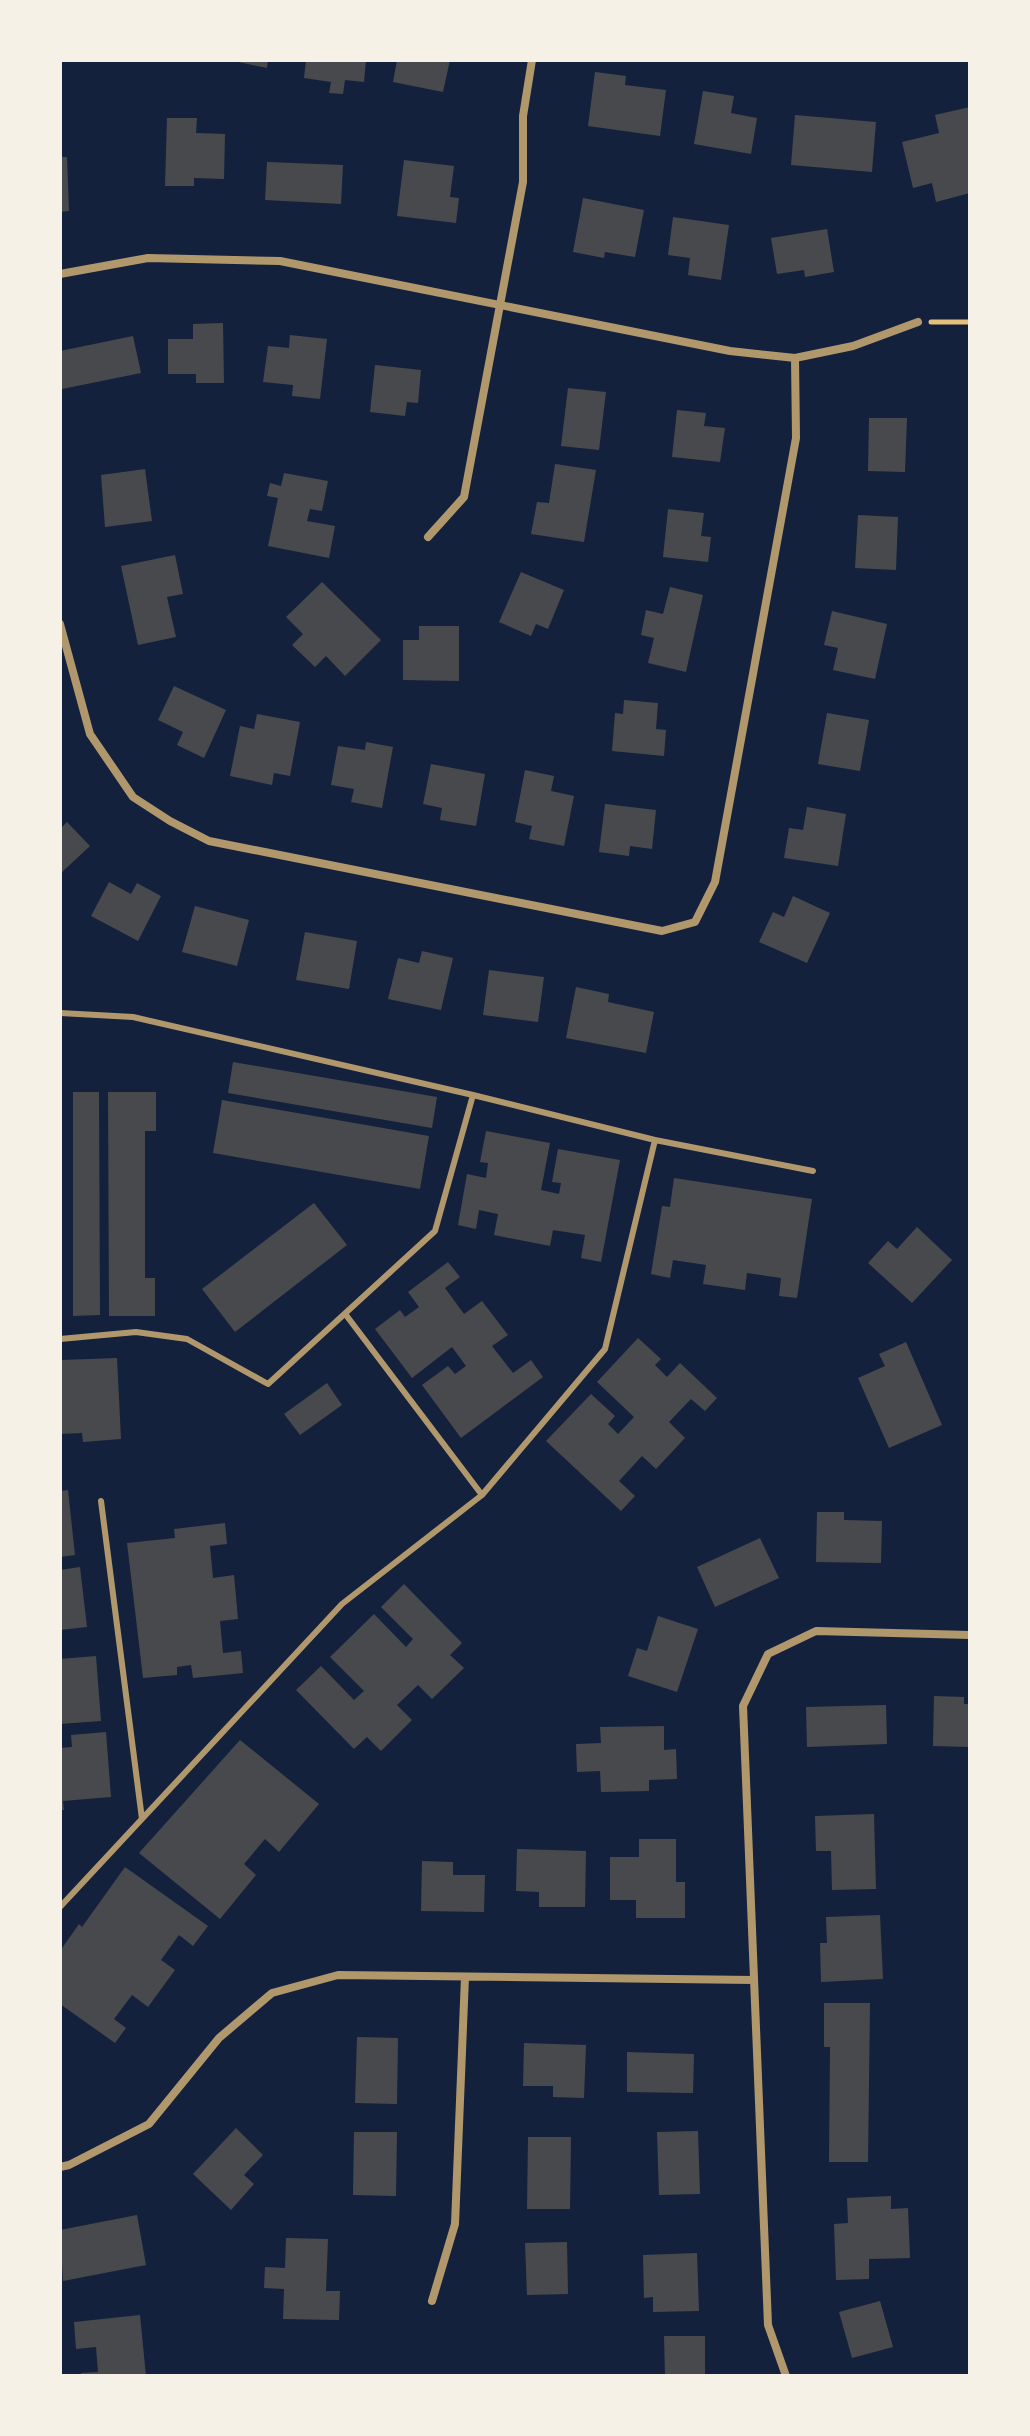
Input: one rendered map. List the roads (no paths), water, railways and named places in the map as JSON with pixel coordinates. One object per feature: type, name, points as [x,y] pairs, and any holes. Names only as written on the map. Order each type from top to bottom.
[{"type":"street","points":[[428,537],[464,497],[523,182],[523,116],[532,60]]},
{"type":"street","points":[[60,274],[148,258],[280,261],[730,351],[795,358],[853,346],[918,322]]},
{"type":"street","points":[[60,624],[90,734],[133,797],[209,841],[662,931],[695,922],[715,882],[796,438],[795,358]]},
{"type":"street","points":[[786,2376],[768,2325],[743,1706],[768,1654],[816,1631],[970,1635]]},
{"type":"street","points":[[60,2167],[149,2124],[219,2038],[272,1993],[338,1975],[754,1980]]},
{"type":"street","points":[[432,2301],[455,2224],[465,1977]]},
{"type":"lane","points":[[60,1013],[133,1017],[655,1140],[813,1171]]},
{"type":"lane","points":[[60,1339],[136,1332],[187,1339],[268,1384],[435,1231],[473,1095]]},
{"type":"lane","points":[[60,1907],[342,1604],[482,1495],[605,1349],[655,1140]]},
{"type":"lane","points":[[346,1315],[482,1495]]},
{"type":"lane","points":[[101,1501],[142,1819]]}]
